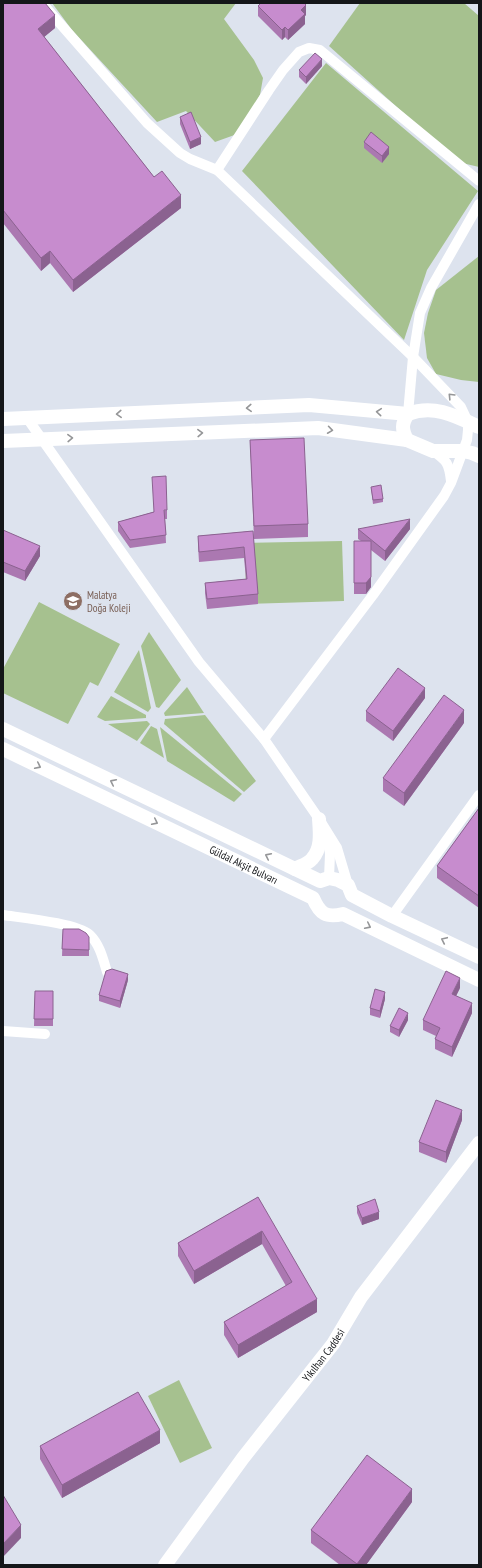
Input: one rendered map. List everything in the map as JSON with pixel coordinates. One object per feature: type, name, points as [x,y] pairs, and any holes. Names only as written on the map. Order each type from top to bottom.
[{"type":"street","points":[[42,3],[147,123],[166,141],[190,159],[217,170],[413,357],[461,406],[473,425]]},
{"type":"street","points":[[217,170],[283,70],[299,52],[309,48],[320,50],[479,181]]},
{"type":"street","points":[[408,440],[403,433],[402,426],[403,421],[408,414],[413,357],[420,313],[431,288],[479,204]]},
{"type":"street","points":[[3,418],[309,405],[408,414],[418,410],[431,410],[447,412],[473,425]]},
{"type":"street","points":[[27,418],[199,662],[264,739],[328,833],[337,848],[350,890],[350,905],[343,914]]},
{"type":"street","points":[[264,739],[373,596],[444,496],[451,483],[463,451],[468,430],[473,425]]},
{"type":"street","points":[[3,441],[318,428],[408,440],[433,451],[444,459],[449,467],[451,483]]},
{"type":"street","points":[[433,451],[463,451],[479,456]]},
{"type":"street","name":"Güldal Akşit Bulvarı","points":[[3,729],[295,869],[324,879],[338,880],[350,890],[392,916],[479,956]]},
{"type":"street","name":"Güldal Akşit Bulvarı","points":[[3,749],[313,898],[318,909],[326,915],[333,916],[343,914],[479,980]]},
{"type":"street","points":[[392,916],[479,795]]},
{"type":"street","points":[[295,869],[311,860],[318,851],[320,836],[319,819]]},
{"type":"street","points":[[313,898],[315,888],[324,879],[330,854],[328,833]]},
{"type":"street","points":[[3,915],[59,924],[76,928],[87,933],[97,945],[107,972]]},
{"type":"street","points":[[3,1031],[45,1034]]},
{"type":"street","name":"Yıkılhan Caddesi","points":[[165,1565],[243,1458],[334,1344],[361,1297],[479,1143]]},
{"type":"green space","points":[[52,3],[236,3],[224,19],[254,60],[263,78],[260,95],[240,133],[215,142],[186,111],[157,122],[72,30]]},
{"type":"green space","points":[[360,3],[464,3],[479,16],[479,167],[458,162],[329,46]]},
{"type":"green space","points":[[326,63],[478,191],[427,270],[404,340],[242,171]]},
{"type":"green space","points":[[479,256],[479,382],[461,380],[436,374],[427,358],[424,333],[428,313],[436,290]]},
{"type":"green space","points":[[342,541],[344,601],[246,604],[245,543]]},
{"type":"green space","points":[[39,602],[120,644],[98,686],[90,682],[68,724],[3,693],[3,669]]},
{"type":"green space","points":[[149,632],[181,680],[159,708],[156,707],[141,646]]},
{"type":"green space","points":[[139,650],[151,708],[148,712],[114,692]]},
{"type":"green space","points":[[187,687],[204,713],[165,716],[164,713]]},
{"type":"green space","points":[[111,696],[146,715],[146,718],[105,721],[97,717]]},
{"type":"green space","points":[[205,715],[256,781],[244,792],[164,724],[165,719]]},
{"type":"green space","points":[[147,721],[150,724],[137,741],[108,724]]},
{"type":"green space","points":[[151,726],[157,729],[164,758],[140,743]]},
{"type":"green space","points":[[160,727],[242,794],[234,802],[167,761]]},
{"type":"green space","points":[[179,1380],[212,1448],[180,1463],[148,1396]]},
{"type":"building","points":[[3,3],[45,3],[55,15],[38,29],[154,177],[162,171],[181,195],[73,280],[50,251],[41,258],[3,210]]},
{"type":"building","points":[[261,3],[304,3],[306,5],[301,10],[305,14],[288,30],[285,27],[282,30],[258,6]]},
{"type":"building","points":[[315,53],[322,59],[306,77],[299,70]]},
{"type":"building","points":[[191,112],[201,137],[190,142],[180,117]]},
{"type":"building","points":[[371,132],[389,147],[382,156],[364,142]]},
{"type":"building","points":[[304,438],[308,524],[254,526],[250,440]]},
{"type":"building","points":[[166,476],[167,510],[164,510],[166,535],[130,540],[118,522],[154,512],[152,477]]},
{"type":"building","points":[[381,485],[383,499],[373,500],[371,487]]},
{"type":"building","points":[[410,519],[385,551],[358,529]]},
{"type":"building","points":[[3,530],[40,546],[25,571],[3,562]]},
{"type":"building","points":[[253,531],[258,594],[207,599],[205,583],[247,579],[244,547],[199,552],[198,536]]},
{"type":"building","points":[[354,541],[371,541],[371,577],[366,583],[354,583]]},
{"type":"building","points":[[398,668],[425,688],[393,731],[366,711]]},
{"type":"building","points":[[444,695],[464,710],[404,793],[383,778]]},
{"type":"building","points":[[479,808],[479,896],[437,866]]},
{"type":"building","points":[[63,929],[79,929],[86,933],[89,937],[89,950],[62,949]]},
{"type":"building","points":[[112,969],[128,974],[120,1001],[99,995],[106,971]]},
{"type":"building","points":[[446,971],[460,978],[452,994],[472,1003],[452,1047],[435,1039],[440,1028],[423,1020]]},
{"type":"building","points":[[375,989],[385,992],[380,1011],[370,1008]]},
{"type":"building","points":[[35,991],[53,991],[53,1019],[34,1019]]},
{"type":"building","points":[[399,1008],[408,1013],[399,1030],[390,1026]]},
{"type":"building","points":[[436,1100],[462,1110],[446,1152],[419,1142]]},
{"type":"building","points":[[258,1197],[317,1299],[238,1345],[224,1322],[292,1282],[262,1231],[194,1271],[178,1243]]},
{"type":"building","points":[[375,1199],[379,1212],[362,1218],[357,1206]]},
{"type":"building","points":[[138,1392],[160,1430],[62,1485],[40,1446]]},
{"type":"building","points":[[367,1455],[412,1489],[357,1564],[311,1530]]},
{"type":"building","points":[[3,1495],[21,1525],[3,1544]]},
{"type":"place","name":"Malatya Doğa Koleji","points":[[73,601]]}]
